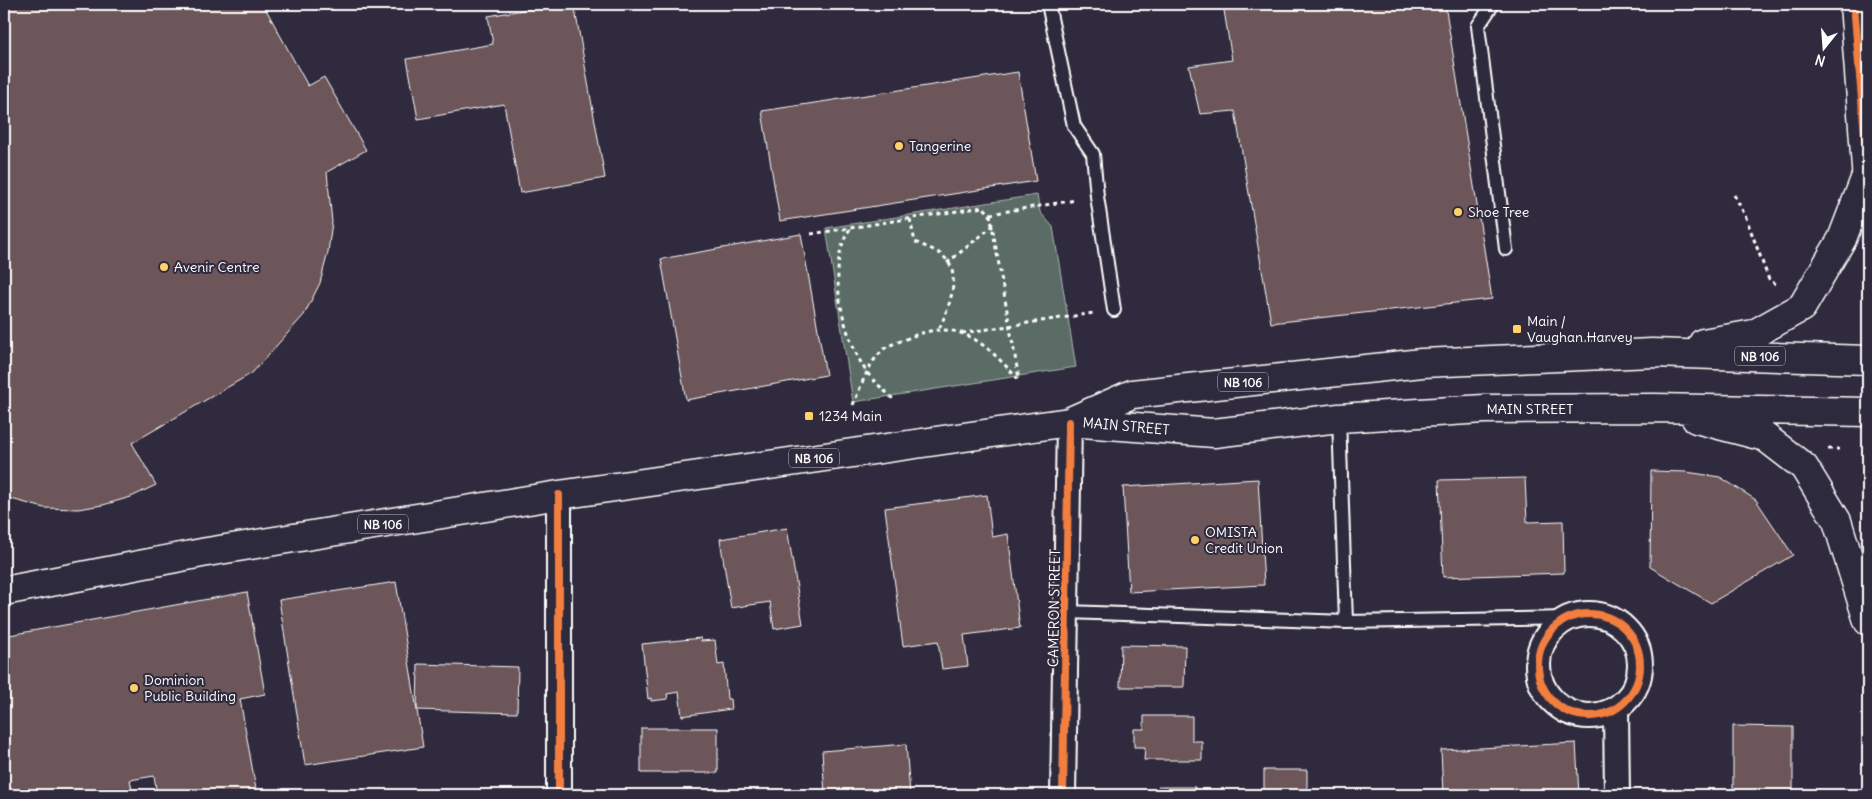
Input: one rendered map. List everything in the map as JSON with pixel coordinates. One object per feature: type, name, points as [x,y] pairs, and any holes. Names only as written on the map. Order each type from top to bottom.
[{"type":"main road","points":[[1854,4],[1868,171],[1868,199]]},
{"type":"main road","points":[[1652,353],[1754,334],[1802,307],[1842,239],[1868,171]]},
{"type":"main road","name":"MAIN STREET","points":[[1069,422],[1132,394],[1422,363],[1652,353],[1868,360]]},
{"type":"main road","points":[[1654,408],[1765,438],[1804,467],[1837,521],[1868,621]]},
{"type":"main road","name":"MAIN STREET","points":[[1069,422],[1214,433],[1339,418],[1484,409],[1654,408],[1868,412]]},
{"type":"main road","name":"NB 106","points":[[4,591],[207,552],[559,495],[1069,422]]},
{"type":"street","name":"CAMERON STREET","points":[[1064,795],[1069,422]]},
{"type":"street","points":[[559,495],[560,795]]},
{"type":"street","points":[[1586,614],[1603,616],[1630,634],[1638,650],[1640,666],[1637,683],[1629,698],[1616,709],[1600,715],[1584,716],[1568,711],[1554,702],[1544,689],[1539,673],[1539,657],[1544,641],[1555,627],[1569,618],[1586,614]]},
{"type":"street","points":[[1616,709],[1617,795]]},
{"type":"lane","points":[[1048,4],[1074,126],[1093,154],[1097,196],[1114,310]]},
{"type":"lane","points":[[1493,4],[1478,26],[1506,249]]},
{"type":"lane","points":[[1339,418],[1346,622]]},
{"type":"lane","points":[[1067,612],[1346,622],[1569,618]]},
{"type":"path","points":[[1734,195],[1745,215],[1769,280],[1782,288]]},
{"type":"path","points":[[990,214],[1097,196]]},
{"type":"path","points":[[811,234],[983,208],[990,214],[1019,379],[991,350],[962,333],[940,328],[912,336],[882,350],[867,372],[853,405]]},
{"type":"path","points":[[910,219],[915,242],[944,256],[951,269],[950,304],[940,328]]},
{"type":"path","points":[[947,264],[992,226]]},
{"type":"path","points":[[850,228],[845,236],[837,262],[841,301],[849,339],[867,372],[893,399]]},
{"type":"path","points":[[962,333],[1114,310]]},
{"type":"path","points":[[1825,442],[1825,449],[1839,449]]},
{"type":"green space","points":[[1037,195],[1040,212],[1053,227],[1076,367],[853,402],[826,228]]},
{"type":"building","name":"Avenir Centre","points":[[4,4],[263,4],[308,86],[324,77],[366,150],[327,172],[332,222],[328,252],[320,283],[304,315],[252,373],[132,443],[156,485],[131,497],[103,505],[78,509],[44,508],[4,497]]},
{"type":"building","points":[[558,4],[574,4],[605,178],[520,193],[504,104],[418,119],[407,59],[493,44],[488,16]]},
{"type":"building","points":[[1223,4],[1445,4],[1492,299],[1271,323],[1235,111],[1200,114],[1189,66],[1232,60]]},
{"type":"building","name":"Tangerine","points":[[1018,72],[1036,181],[780,221],[762,111]]},
{"type":"building","points":[[801,234],[826,375],[686,400],[661,259]]},
{"type":"building","points":[[1651,471],[1686,472],[1720,477],[1756,500],[1793,555],[1711,603],[1650,567]]},
{"type":"building","points":[[1525,478],[1527,522],[1563,521],[1564,573],[1443,577],[1439,480]]},
{"type":"building","points":[[1258,479],[1264,585],[1129,592],[1123,487]]},
{"type":"building","points":[[987,495],[992,537],[1008,534],[1020,628],[964,635],[968,666],[942,669],[938,641],[903,646],[885,508]]},
{"type":"building","points":[[787,528],[803,624],[774,629],[770,602],[731,608],[720,539]]},
{"type":"building","points":[[396,582],[423,747],[305,765],[279,600]]},
{"type":"building","name":"Dominion Public Building","points":[[247,592],[265,694],[240,699],[257,795],[157,795],[154,776],[130,780],[133,795],[4,795],[4,636]]},
{"type":"building","points":[[701,638],[701,641],[715,640],[718,665],[724,664],[727,699],[730,699],[731,709],[682,716],[679,692],[667,694],[668,699],[651,701],[651,698],[648,699],[642,644]]},
{"type":"building","points":[[1121,645],[1185,646],[1184,687],[1120,687]]},
{"type":"building","points":[[418,664],[518,667],[517,713],[417,710]]},
{"type":"building","points":[[1144,716],[1192,716],[1192,741],[1202,741],[1202,760],[1144,760],[1145,747],[1134,747],[1134,729],[1144,729]]},
{"type":"building","points":[[1733,726],[1793,727],[1793,795],[1733,795]]},
{"type":"building","points":[[641,728],[718,728],[718,773],[641,773]]},
{"type":"building","points":[[1576,743],[1579,795],[1443,795],[1441,750]]},
{"type":"building","points":[[906,744],[910,795],[825,795],[822,751]]},
{"type":"building","points":[[1264,770],[1307,770],[1307,795],[1264,795]]},
{"type":"building","points":[[1158,787],[1195,787],[1195,795],[1146,795],[1146,793],[1158,794]]},
{"type":"cycle path","points":[[1854,4],[1868,171],[1868,199]]},
{"type":"cycle path","points":[[1063,795],[1069,422]]},
{"type":"cycle path","points":[[559,495],[559,795]]},
{"type":"cycle path","points":[[1589,614],[1608,618],[1625,629],[1636,646],[1640,665],[1636,684],[1625,701],[1608,712],[1589,716],[1570,712],[1553,701],[1542,684],[1538,665],[1542,646],[1553,629],[1570,618],[1589,614]]},
{"type":"place","name":"Tangerine","points":[[899,146]]},
{"type":"place","name":"Shoe Tree","points":[[1458,212]]},
{"type":"place","name":"Avenir Centre","points":[[164,267]]},
{"type":"place","name":"Main / Vaughan Harvey","points":[[1517,329]]},
{"type":"place","name":"1234 Main","points":[[809,416]]},
{"type":"place","name":"OMISTA Credit Union","points":[[1195,540]]},
{"type":"place","name":"Dominion Public Building","points":[[134,688]]}]
